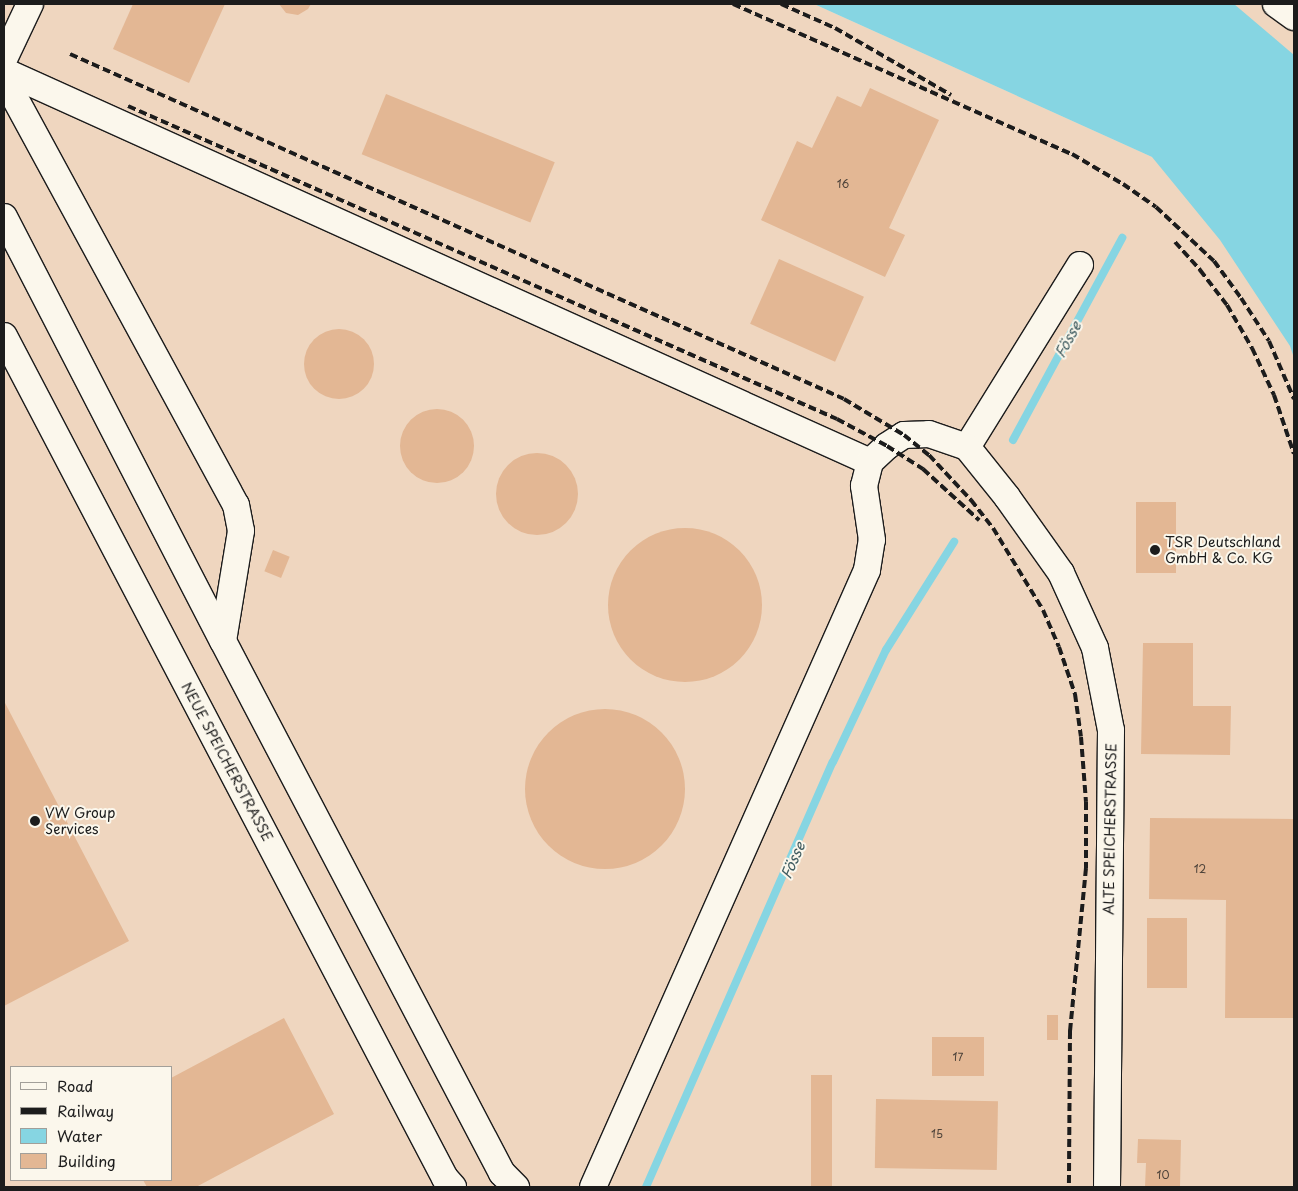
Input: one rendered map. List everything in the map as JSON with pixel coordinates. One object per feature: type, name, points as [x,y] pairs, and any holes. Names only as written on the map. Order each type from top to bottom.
[{"type":"street","points":[[4,59],[30,4]]},
{"type":"street","points":[[1276,4],[1294,18]]},
{"type":"street","points":[[4,71],[870,462]]},
{"type":"street","points":[[4,78],[236,505],[241,532],[223,641]]},
{"type":"street","points":[[4,216],[223,641],[502,1173],[516,1187]]},
{"type":"street","points":[[593,1187],[867,570],[872,540],[864,486],[870,462],[887,446],[904,435],[929,434],[967,447],[1080,265]]},
{"type":"street","name":"NEUE SPEICHERSTRASSE","points":[[4,336],[443,1184]]},
{"type":"street","name":"ALTE SPEICHERSTRASSE","points":[[967,447],[1007,497],[1061,573],[1095,648],[1111,730],[1107,1187]]},
{"type":"shaded area","points":[[4,4],[814,4],[1152,157],[1215,4],[1294,4],[1294,1187],[4,1187]]},
{"type":"water","points":[[814,4],[1234,4],[1294,55],[1294,358],[1290,346],[1220,240],[1152,157]]},
{"type":"building","points":[[133,4],[225,4],[189,83],[113,49]]},
{"type":"building","points":[[279,4],[311,4],[308,9],[298,15],[286,13]]},
{"type":"building","points":[[870,88],[939,120],[889,228],[905,235],[885,277],[761,220],[797,141],[812,148],[837,96],[861,107]]},
{"type":"building","points":[[386,94],[555,162],[530,222],[362,154]]},
{"type":"building","points":[[779,259],[864,297],[835,362],[750,324]]},
{"type":"building","points":[[339,329],[352,332],[364,339],[371,351],[374,364],[371,377],[364,389],[352,396],[339,399],[326,396],[314,389],[307,377],[304,364],[307,351],[314,339],[326,332]]},
{"type":"building","points":[[437,409],[458,415],[468,425],[474,446],[468,467],[458,477],[437,483],[416,477],[406,467],[400,446],[406,425],[416,415]]},
{"type":"building","points":[[537,453],[553,456],[566,465],[575,478],[578,494],[575,510],[566,523],[553,532],[537,535],[521,532],[508,523],[499,510],[496,494],[499,478],[508,465],[521,456]]},
{"type":"building","name":"TSR Deutschland GmbH & Co. KG","points":[[1136,502],[1176,502],[1176,573],[1136,573]]},
{"type":"building","points":[[685,528],[700,529],[715,534],[740,550],[756,575],[761,590],[761,620],[756,635],[740,660],[715,676],[700,681],[685,682],[670,681],[655,676],[630,660],[614,635],[609,620],[608,605],[609,590],[614,575],[630,550],[655,534],[670,529]]},
{"type":"building","points":[[273,550],[290,557],[281,578],[264,571]]},
{"type":"building","points":[[1143,643],[1193,643],[1193,706],[1231,706],[1230,755],[1141,754]]},
{"type":"building","name":"VW Group Services","points":[[4,701],[129,941],[4,1006]]},
{"type":"building","points":[[613,709],[643,718],[662,732],[672,744],[679,758],[684,773],[684,805],[679,820],[672,834],[662,846],[650,856],[628,866],[613,869],[597,869],[582,866],[560,856],[538,834],[526,805],[525,781],[528,766],[538,744],[560,722],[589,710]]},
{"type":"building","points":[[1150,818],[1294,819],[1294,1018],[1225,1018],[1226,900],[1149,899]]},
{"type":"building","points":[[1147,918],[1187,918],[1187,988],[1147,988]]},
{"type":"building","points":[[1047,1015],[1058,1015],[1058,1040],[1047,1040]]},
{"type":"building","points":[[284,1018],[334,1114],[196,1187],[147,1187],[144,1181],[172,1181],[172,1077]]},
{"type":"building","points":[[932,1037],[984,1037],[984,1076],[932,1076]]},
{"type":"building","points":[[811,1075],[832,1075],[832,1186],[811,1186]]},
{"type":"building","points":[[876,1099],[998,1101],[997,1170],[875,1168]]},
{"type":"building","points":[[1138,1139],[1181,1140],[1180,1187],[1145,1187],[1146,1163],[1137,1163]]},
{"type":"waterway","name":"Fösse","points":[[1013,440],[1122,238]]},
{"type":"waterway","name":"Fösse","points":[[646,1187],[833,762],[886,650],[954,542]]},
{"type":"railway","points":[[733,4],[1072,154],[1123,184],[1156,207],[1214,261],[1241,298],[1269,341],[1294,399]]},
{"type":"railway","points":[[781,4],[835,28],[951,95]]},
{"type":"railway","points":[[70,54],[844,399],[904,435],[929,455],[971,500],[993,528],[1043,610],[1059,647],[1075,694],[1081,737],[1086,802],[1086,868],[1070,1031],[1069,1187]]},
{"type":"railway","points":[[128,106],[837,419],[887,446],[923,469],[979,520]]},
{"type":"railway","points":[[1175,242],[1227,305],[1252,348],[1274,395],[1294,454]]},
{"type":"place","name":"TSR Deutschland GmbH & Co. KG","points":[[1155,550]]},
{"type":"place","name":"VW Group Services","points":[[35,821]]}]
